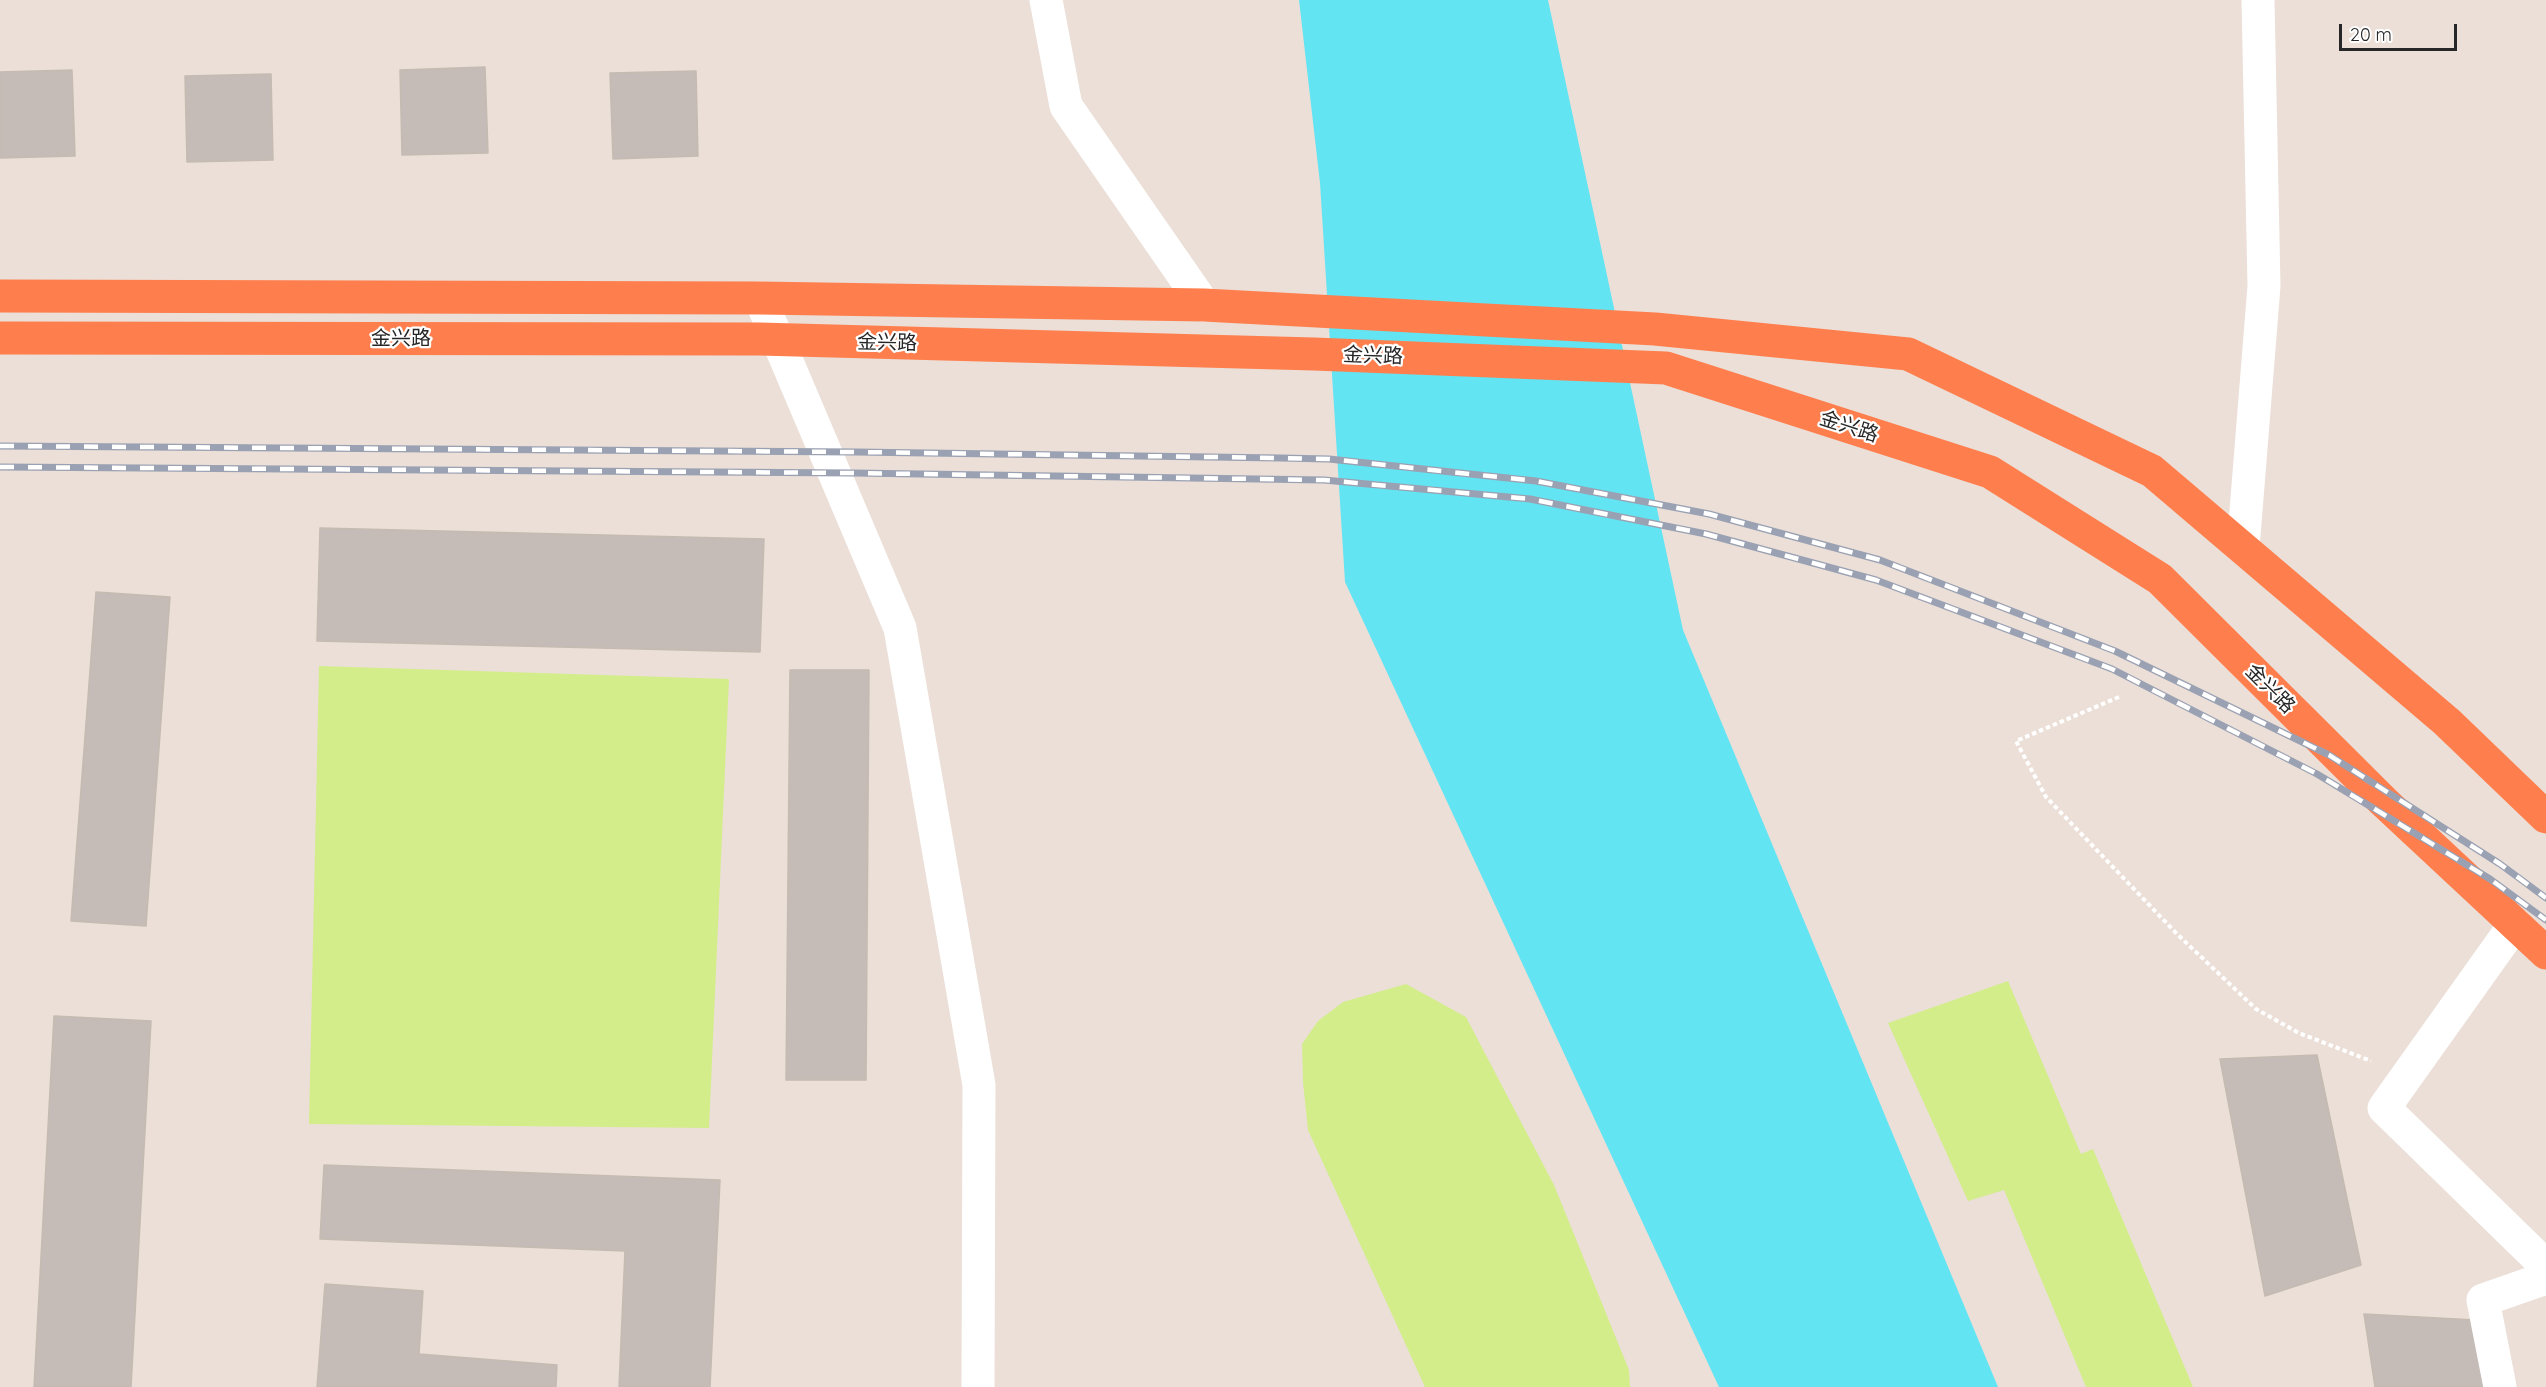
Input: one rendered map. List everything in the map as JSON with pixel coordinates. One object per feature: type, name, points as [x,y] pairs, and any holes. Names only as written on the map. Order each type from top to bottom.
[{"type":"highway","name":"金兴路","points":[[0,296],[760,298],[1204,305],[1655,329],[1908,354],[2152,471],[2447,722],[2546,817]]},
{"type":"highway","name":"金兴路","points":[[0,338],[759,339],[1314,354],[1666,368],[1990,472],[2160,579],[2383,801],[2546,953]]},
{"type":"street","points":[[1046,0],[1066,106],[1204,305]]},
{"type":"street","points":[[2243,548],[2264,286],[2258,0]]},
{"type":"street","points":[[760,298],[900,628],[979,1085],[978,1387]]},
{"type":"street","points":[[2514,924],[2384,1108],[2546,1266]]},
{"type":"street","points":[[2500,1387],[2483,1300],[2546,1278]]},
{"type":"path","points":[[2119,698],[2016,741],[2046,797],[2177,934],[2256,1009],[2300,1033],[2408,1076]]},
{"type":"green space","points":[[319,666],[729,679],[709,1128],[309,1124]]},
{"type":"green space","points":[[2008,981],[2081,1154],[2093,1149],[2193,1387],[2086,1387],[2004,1190],[1968,1201],[1888,1023]]},
{"type":"green space","points":[[1406,984],[1466,1017],[1554,1185],[1629,1370],[1630,1387],[1425,1387],[1308,1130],[1303,1082],[1302,1044],[1318,1021],[1343,1002]]},
{"type":"water","points":[[1299,0],[1548,0],[1683,630],[1998,1387],[1719,1387],[1345,582],[1320,183]]},
{"type":"building","points":[[485,67],[488,153],[402,155],[400,70]]},
{"type":"building","points":[[72,70],[75,156],[0,158],[0,72]]},
{"type":"building","points":[[696,71],[698,156],[613,159],[610,73]]},
{"type":"building","points":[[271,74],[273,160],[187,162],[185,76]]},
{"type":"building","points":[[320,528],[764,539],[760,652],[317,641]]},
{"type":"building","points":[[96,592],[170,597],[146,926],[71,921]]},
{"type":"building","points":[[790,670],[869,670],[866,1080],[786,1080]]},
{"type":"building","points":[[54,1016],[151,1021],[131,1387],[34,1387]]},
{"type":"building","points":[[2317,1055],[2361,1265],[2265,1296],[2220,1059]]},
{"type":"building","points":[[324,1165],[720,1180],[710,1387],[619,1387],[625,1251],[320,1239]]},
{"type":"building","points":[[325,1284],[423,1291],[419,1354],[557,1365],[556,1387],[317,1387]]},
{"type":"building","points":[[2364,1314],[2475,1320],[2486,1387],[2375,1387]]},
{"type":"railway","points":[[0,446],[856,452],[1329,459],[1536,481],[1709,514],[1880,560],[2115,651],[2329,755],[2500,864],[2546,898]]},
{"type":"railway","points":[[0,467],[853,473],[1324,480],[1530,499],[1706,534],[1876,580],[2112,669],[2317,774],[2490,879],[2546,920]]}]
